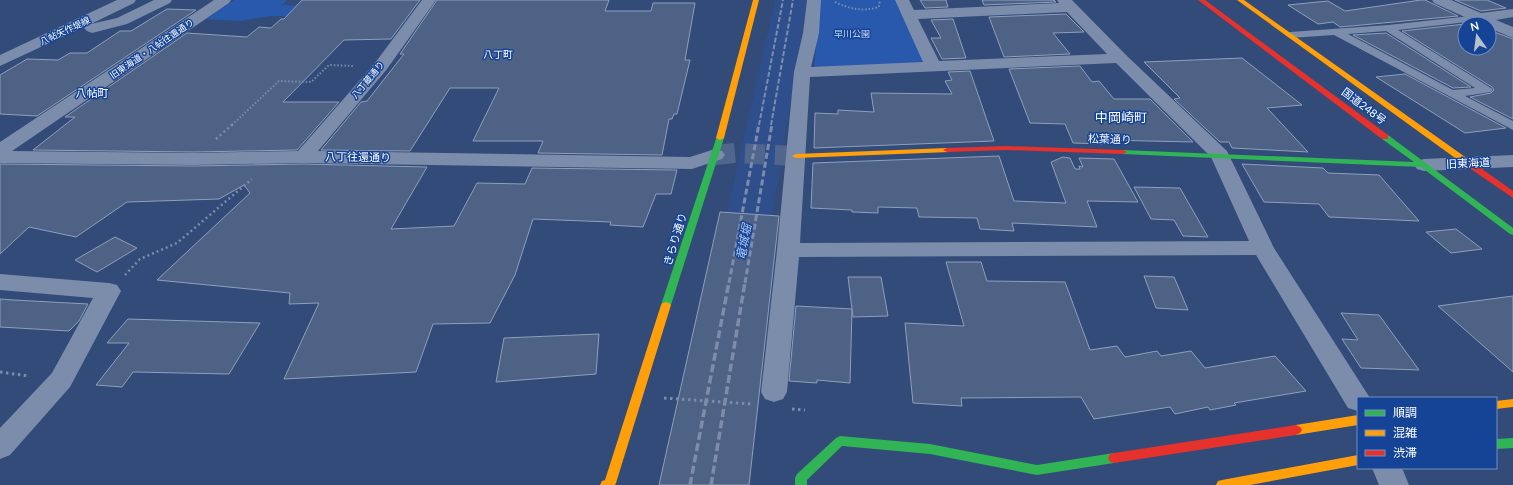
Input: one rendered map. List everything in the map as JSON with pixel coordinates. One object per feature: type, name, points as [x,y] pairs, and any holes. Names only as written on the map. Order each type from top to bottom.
[{"type":"main road","name":"きらり通り","points":[[608,484],[709,170],[716,155],[756,0]]},
{"type":"main road","name":"国道248号","points":[[1201,0],[1513,232]]},
{"type":"main road","name":"国道248号","points":[[1240,0],[1513,195]]},
{"type":"main road","name":"松葉通り","points":[[796,156],[1006,148],[1220,155],[1424,165]]},
{"type":"main road","points":[[1497,405],[1513,403]]},
{"type":"main road","points":[[801,485],[801,478],[840,441],[930,449],[1037,470],[1357,420]]},
{"type":"main road","points":[[1497,444],[1513,442]]},
{"type":"main road","points":[[1222,485],[1357,460]]},
{"type":"street","name":"八帖矢作堤線","points":[[0,61],[129,0]]},
{"type":"street","points":[[65,30],[108,25],[122,21],[165,0]]},
{"type":"street","name":"旧東海道・八帖往還通り","points":[[0,151],[224,0]]},
{"type":"street","name":"八丁蔵通り","points":[[303,157],[381,66],[430,0]]},
{"type":"street","points":[[774,392],[788,250],[802,72],[811,33],[814,0]]},
{"type":"street","points":[[902,0],[933,66]]},
{"type":"street","points":[[1440,0],[1476,16]]},
{"type":"street","points":[[909,15],[1068,4],[1120,58],[1220,155],[1263,248],[1357,398]]},
{"type":"street","points":[[1496,16],[1513,14]]},
{"type":"street","points":[[1497,26],[1513,33]]},
{"type":"street","points":[[802,72],[1120,58]]},
{"type":"street","name":"八丁往還通り","points":[[0,157],[193,159],[303,157],[692,163],[716,155]]},
{"type":"street","name":"旧東海道","points":[[1424,165],[1513,161]]},
{"type":"street","points":[[788,250],[1263,248]]},
{"type":"street","points":[[0,282],[109,291],[61,380],[0,447]]},
{"type":"street","points":[[1387,469],[1394,485]]},
{"type":"lane","points":[[1290,35],[1388,28],[1457,20]]},
{"type":"lane","points":[[1388,28],[1487,90],[1454,93]]},
{"type":"lane","points":[[1336,32],[1454,93],[1513,126]]},
{"type":"path","points":[[829,0],[853,10],[870,10],[879,7],[880,0]]},
{"type":"path","points":[[193,159],[279,81],[311,82],[329,65],[381,66]]},
{"type":"path","points":[[109,291],[140,259],[177,243],[278,157]]},
{"type":"path","points":[[662,397],[755,404]]},
{"type":"green space","points":[[234,0],[287,0],[282,5],[324,7],[315,17],[270,16],[240,21],[206,19]]},
{"type":"green space","name":"早川公園","points":[[820,0],[897,0],[928,65],[814,70]]},
{"type":"building","points":[[302,0],[420,0],[391,39],[344,40],[283,102],[339,102],[297,150],[193,152],[33,150],[75,117],[65,117],[187,33],[247,37],[259,27],[271,28],[281,19],[284,19]]},
{"type":"building","points":[[437,0],[609,0],[605,11],[651,11],[653,3],[695,3],[685,60],[690,60],[677,114],[674,114],[672,119],[669,119],[662,155],[538,153],[543,141],[473,141],[499,88],[450,88],[410,151],[321,150],[361,102],[367,101],[404,54],[400,54]]},
{"type":"building","points":[[920,0],[946,0],[948,7],[925,8]]},
{"type":"building","points":[[982,0],[1054,0],[1056,2],[984,5]]},
{"type":"building","points":[[1425,0],[1458,16],[1340,27],[1333,22],[1318,24],[1288,5],[1328,1],[1345,11]]},
{"type":"building","points":[[1455,0],[1487,0],[1506,8],[1481,11]]},
{"type":"building","points":[[167,9],[196,10],[37,116],[0,114],[0,75],[27,59],[58,60],[70,53],[87,53],[120,31],[131,31]]},
{"type":"building","points":[[1066,14],[1084,32],[1053,33],[1070,54],[1004,57],[989,17]]},
{"type":"building","points":[[953,19],[966,58],[942,59],[931,38],[941,38],[931,20]]},
{"type":"building","points":[[1457,25],[1457,56],[1497,56],[1497,33],[1513,39],[1513,119],[1470,97],[1491,93],[1494,90],[1492,87],[1402,31]]},
{"type":"building","points":[[1386,33],[1471,87],[1453,88],[1353,35]]},
{"type":"building","points":[[1242,58],[1302,105],[1267,108],[1308,152],[1232,148],[1229,142],[1220,142],[1174,99],[1180,98],[1144,62]]},
{"type":"building","points":[[1080,66],[1092,82],[1099,81],[1114,99],[1150,99],[1193,142],[1104,140],[1106,144],[1073,143],[1065,124],[1030,123],[1009,69]]},
{"type":"building","points":[[970,71],[994,141],[814,148],[815,113],[838,114],[838,110],[874,112],[871,93],[952,94],[945,81],[952,80],[948,72]]},
{"type":"building","points":[[1405,74],[1506,128],[1465,133],[1376,77]]},
{"type":"building","points":[[999,156],[1014,201],[1066,203],[1051,162],[1063,157],[1070,158],[1075,169],[1080,169],[1079,166],[1083,167],[1079,158],[1114,159],[1138,202],[1087,201],[1097,227],[1012,223],[1014,231],[980,229],[977,218],[919,217],[917,208],[878,207],[878,213],[811,208],[813,163]]},
{"type":"building","points":[[0,164],[193,166],[303,164],[427,167],[391,229],[454,226],[477,183],[525,184],[532,168],[677,170],[671,194],[656,194],[643,227],[610,225],[611,222],[533,219],[515,275],[490,323],[433,324],[416,372],[284,379],[319,303],[289,304],[290,293],[157,280],[250,193],[244,185],[219,199],[127,202],[76,237],[29,227],[0,254]]},
{"type":"building","points":[[1242,164],[1323,168],[1328,173],[1379,175],[1419,221],[1329,217],[1319,204],[1264,202]]},
{"type":"building","points":[[1134,187],[1180,188],[1208,237],[1183,236],[1174,220],[1151,219]]},
{"type":"building","points":[[720,212],[779,216],[749,485],[659,485]]},
{"type":"building","points":[[1456,229],[1482,249],[1451,253],[1426,232]]},
{"type":"building","points":[[115,237],[137,248],[97,272],[75,260]]},
{"type":"building","points":[[946,262],[981,262],[987,281],[1065,282],[1090,350],[1117,346],[1125,357],[1157,351],[1161,356],[1191,351],[1205,368],[1275,356],[1306,391],[1234,403],[1236,405],[1210,410],[1208,407],[1175,414],[1170,407],[1094,419],[1081,397],[961,398],[962,406],[913,403],[905,323],[964,326]]},
{"type":"building","points":[[1144,276],[1174,277],[1188,310],[1156,308]]},
{"type":"building","points":[[848,277],[881,277],[888,316],[853,317]]},
{"type":"building","points":[[1513,296],[1513,372],[1438,306]]},
{"type":"building","points":[[0,299],[88,304],[79,321],[69,331],[0,327]]},
{"type":"building","points":[[796,306],[852,309],[850,383],[817,380],[817,383],[789,381]]},
{"type":"building","points":[[1341,313],[1379,315],[1419,370],[1361,368],[1342,339],[1358,340]]},
{"type":"building","points":[[128,319],[260,323],[229,374],[133,372],[122,387],[96,385],[129,343],[107,343]]},
{"type":"building","points":[[599,334],[596,374],[496,382],[504,338]]},
{"type":"waterway","name":"竜城堀","points":[[737,278],[791,0]]},
{"type":"tunnel","points":[[715,155],[735,153],[796,156]]},
{"type":"railway","points":[[759,125],[783,0]]},
{"type":"railway","points":[[771,125],[793,0]]},
{"type":"railway","points":[[729,283],[759,124]]},
{"type":"railway","points":[[745,283],[772,124]]},
{"type":"railway","points":[[690,485],[729,282]]},
{"type":"railway","points":[[711,485],[745,282]]},
{"type":"traffic: fast","points":[[1385,137],[1513,232]]},
{"type":"traffic: fast","points":[[666,305],[720,138]]},
{"type":"traffic: fast","points":[[1123,152],[1424,165]]},
{"type":"traffic: fast","points":[[801,485],[801,478],[840,441],[930,449],[1037,470],[1114,458]]},
{"type":"traffic: fast","points":[[1497,444],[1513,443]]},
{"type":"traffic: slow","points":[[720,138],[756,0]]},
{"type":"traffic: slow","points":[[1240,0],[1465,161]]},
{"type":"traffic: slow","points":[[796,156],[947,150]]},
{"type":"traffic: slow","points":[[606,485],[610,483],[666,305]]},
{"type":"traffic: slow","points":[[1497,405],[1513,403]]},
{"type":"traffic: slow","points":[[1296,430],[1357,420]]},
{"type":"traffic: slow","points":[[1222,485],[1357,460]]},
{"type":"traffic: jam","points":[[1201,0],[1385,137]]},
{"type":"traffic: jam","points":[[947,150],[1006,148],[1123,152]]},
{"type":"traffic: jam","points":[[1465,161],[1513,195]]},
{"type":"traffic: jam","points":[[1114,458],[1296,430]]},
{"type":"district","name":"八丁町","points":[[498,54]]},
{"type":"district","name":"八帖町","points":[[92,93]]},
{"type":"district","name":"中岡崎町","points":[[1121,117]]}]
